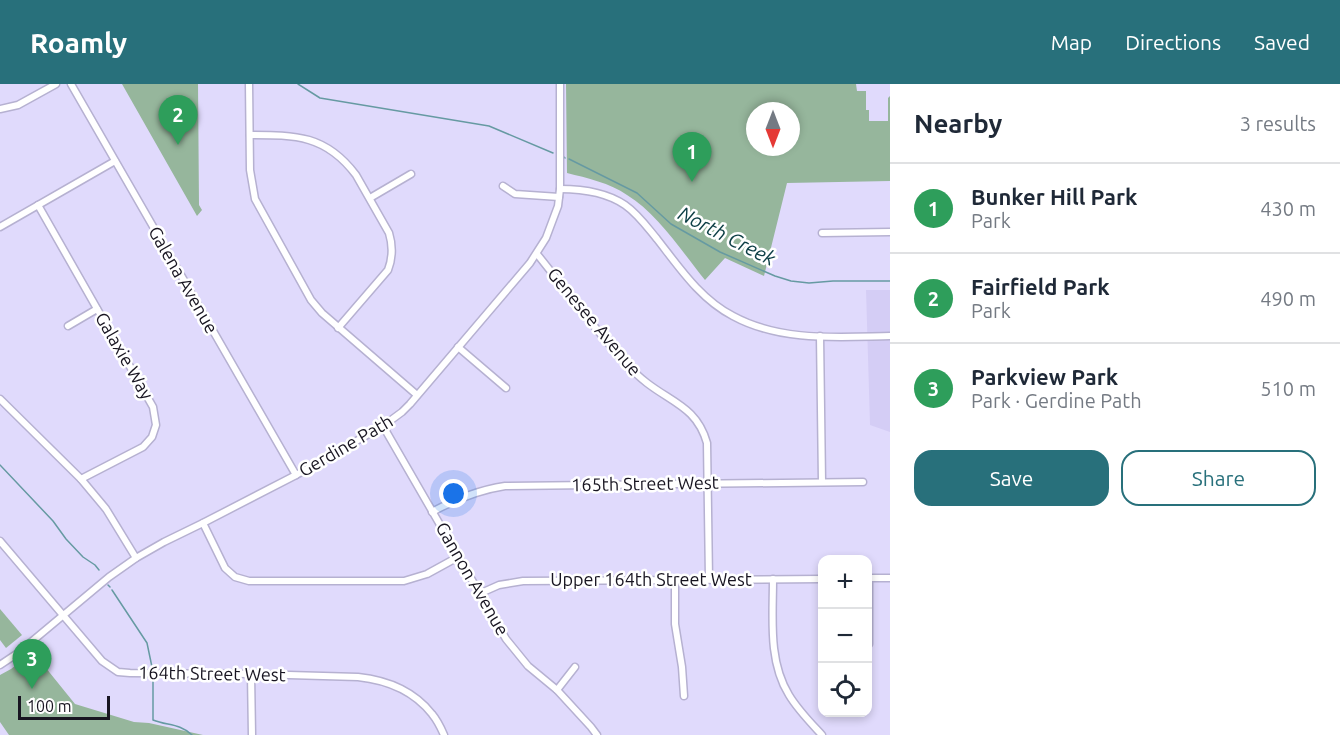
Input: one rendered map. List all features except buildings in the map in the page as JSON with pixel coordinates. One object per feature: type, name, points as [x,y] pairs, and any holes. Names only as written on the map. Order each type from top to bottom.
[{"type":"street","points":[[0,109],[18,105],[56,84]]},
{"type":"street","name":"Galena Avenue","points":[[71,84],[296,475]]},
{"type":"street","points":[[249,84],[251,180],[258,207],[311,300],[338,328],[417,395]]},
{"type":"street","name":"Gerdine Path","points":[[0,665],[136,558],[296,475],[383,426],[402,412],[537,254],[546,238],[558,206],[560,189],[560,84]]},
{"type":"street","points":[[250,135],[288,135],[308,139],[332,151],[350,167],[389,233],[392,242],[392,260],[388,270],[338,328]]},
{"type":"street","points":[[0,227],[116,161]]},
{"type":"street","points":[[370,198],[411,174]]},
{"type":"street","points":[[503,186],[515,194],[559,197]]},
{"type":"street","points":[[560,189],[595,192],[626,206],[643,221],[696,288],[731,316],[775,332],[797,336],[890,336]]},
{"type":"street","name":"Galaxie Way","points":[[38,206],[153,407],[156,425],[152,437],[143,447],[81,479]]},
{"type":"street","points":[[822,233],[890,232]]},
{"type":"street","name":"Genesee Avenue","points":[[537,254],[623,361],[647,383],[687,410],[704,431],[707,442],[709,579]]},
{"type":"street","points":[[68,326],[98,309]]},
{"type":"street","points":[[820,336],[822,482]]},
{"type":"street","points":[[458,347],[506,388]]},
{"type":"street","points":[[0,399],[81,479],[106,509],[136,558]]},
{"type":"street","name":"Gannon Avenue","points":[[383,426],[506,639],[528,666],[557,690],[597,735]]},
{"type":"street","name":"165th Street West","points":[[432,512],[468,495],[485,489],[505,486],[863,482]]},
{"type":"street","points":[[203,523],[225,568],[236,577],[249,581],[405,580],[427,574],[458,557]]},
{"type":"street","name":"164th Street West","points":[[0,541],[102,662],[118,672],[358,677],[384,682],[417,700],[433,715],[444,735]]},
{"type":"street","points":[[872,578],[890,578]]},
{"type":"street","points":[[675,579],[675,624],[684,696]]},
{"type":"street","points":[[773,579],[773,647],[781,679],[797,707],[822,735]]},
{"type":"street","name":"Upper 164th Street West","points":[[481,593],[499,585],[523,581],[818,579]]},
{"type":"street","points":[[557,690],[575,667]]},
{"type":"street","points":[[251,674],[252,735]]},
{"type":"shaded area","points":[[866,290],[890,290],[890,432],[870,425]]},
{"type":"green space","points":[[122,84],[198,84],[199,205],[202,210],[197,216]]},
{"type":"green space","points":[[566,84],[856,84],[857,91],[866,91],[866,110],[869,110],[869,121],[888,121],[888,98],[890,96],[890,181],[787,183],[764,276],[725,258],[705,280],[649,212],[620,191],[567,173]]},
{"type":"green space","points":[[0,609],[22,635],[6,648],[0,640]]},
{"type":"green space","points":[[33,652],[75,704],[134,722],[203,735],[9,735],[0,722],[0,675]]},
{"type":"waterway","name":"North Creek","points":[[298,84],[320,98],[489,126],[553,153]]},
{"type":"waterway","name":"North Creek","points":[[569,159],[637,193],[671,224],[720,252],[775,276],[809,283],[890,281]]},
{"type":"waterway","points":[[0,465],[53,521],[66,539],[99,570]]},
{"type":"waterway","points":[[112,590],[147,643],[152,667]]},
{"type":"waterway","points":[[153,678],[153,720],[178,727],[192,735]]},
{"type":"place","name":"Fairfield Park","points":[[178,145]]},
{"type":"place","name":"Bunker Hill Park","points":[[692,182]]},
{"type":"place","name":"Parkview Park","points":[[32,689]]}]
